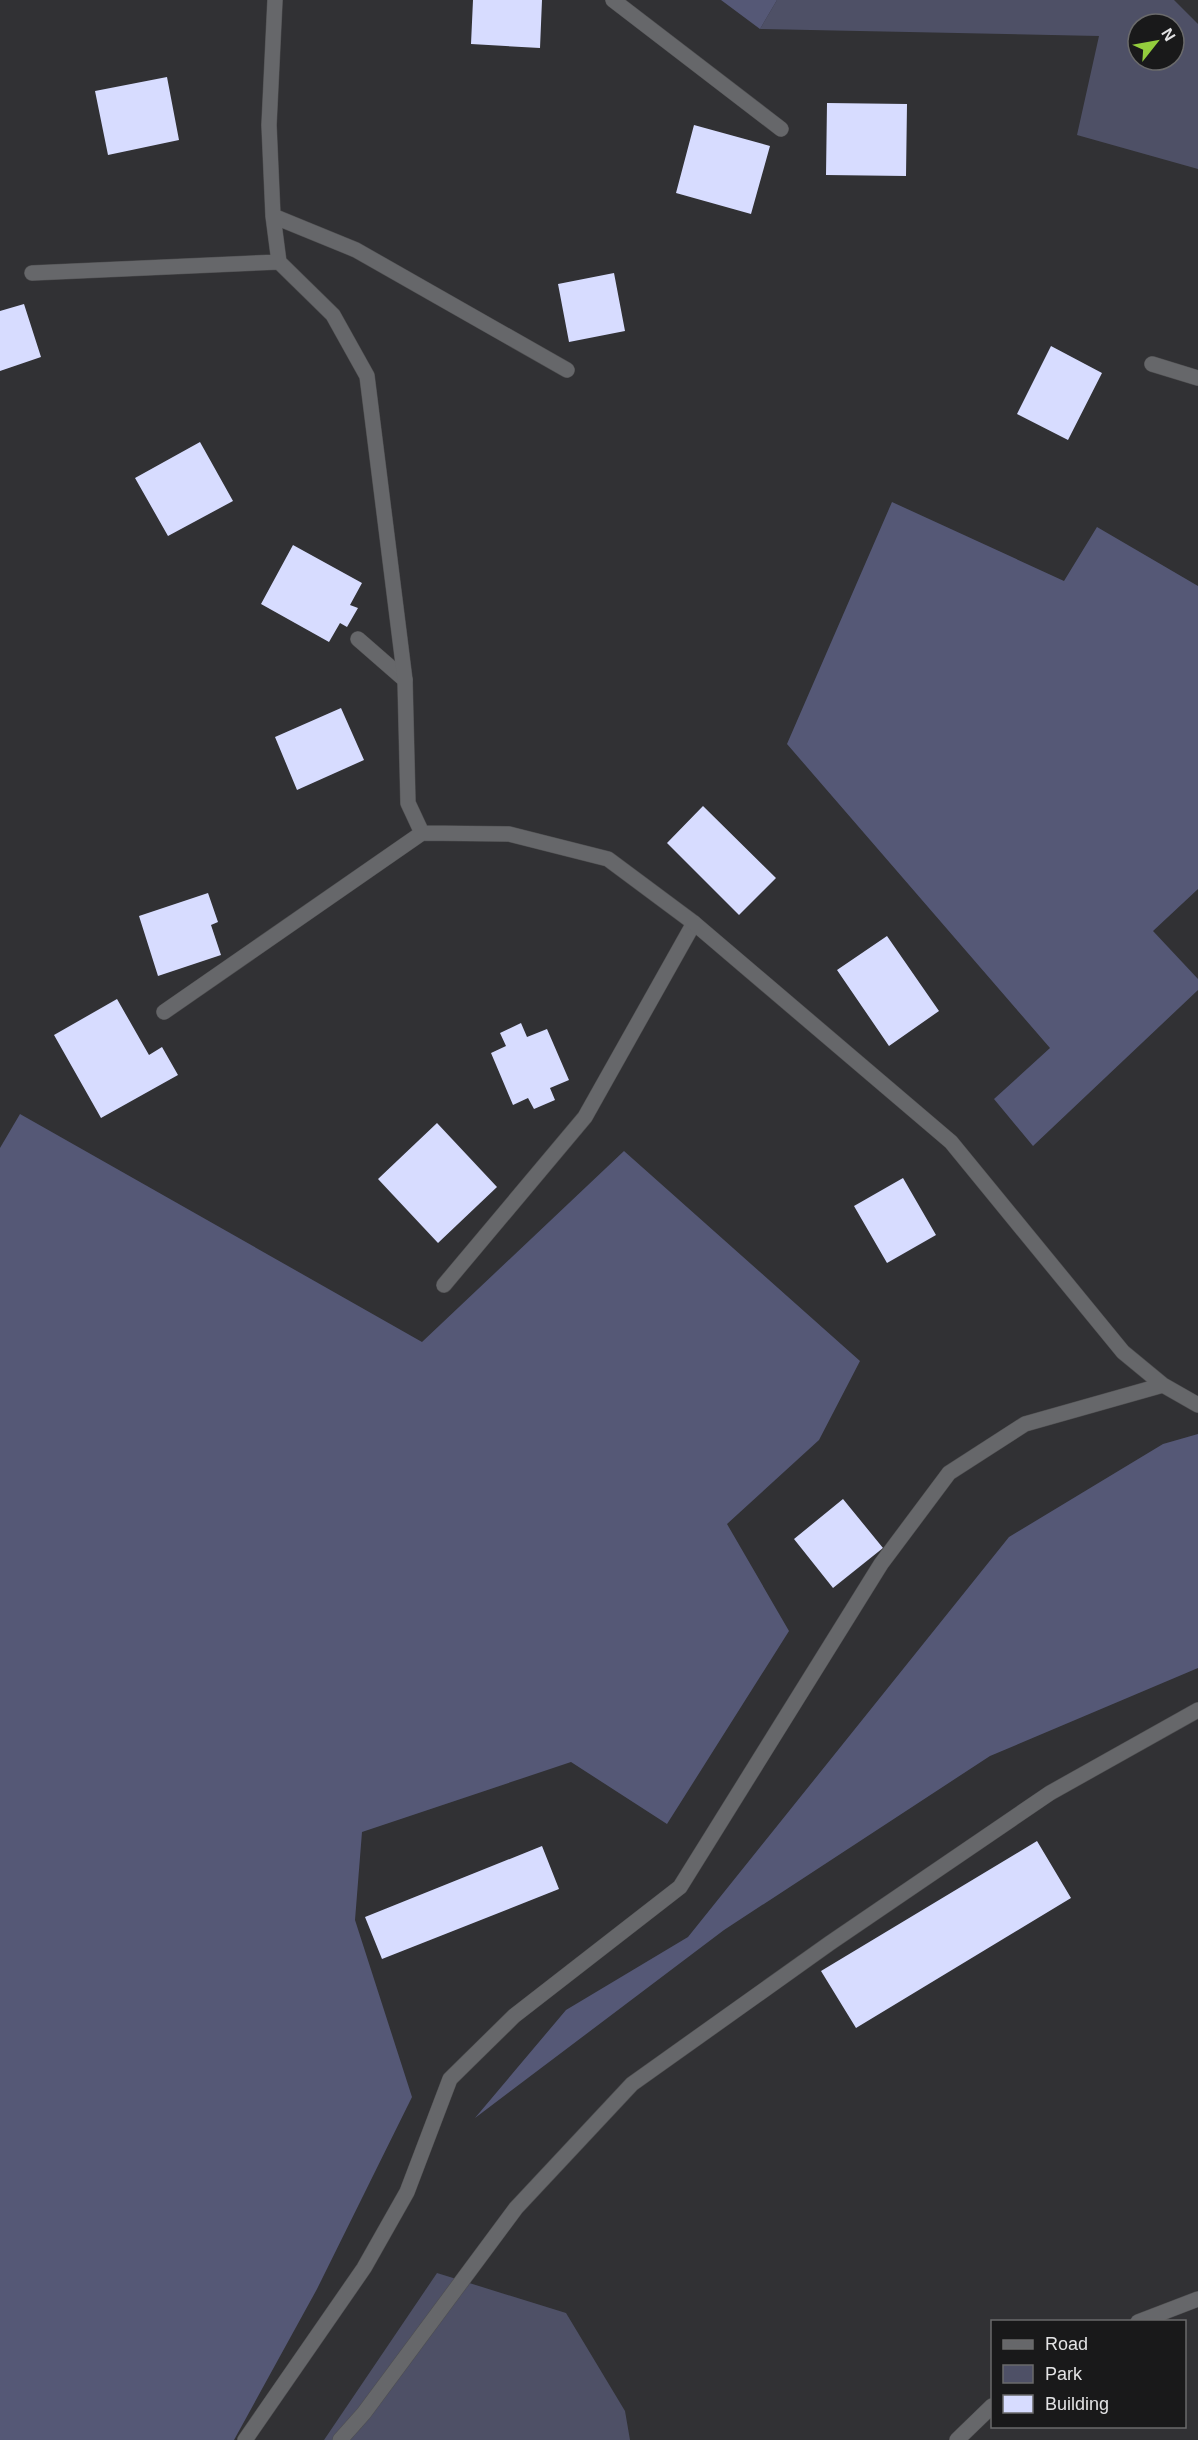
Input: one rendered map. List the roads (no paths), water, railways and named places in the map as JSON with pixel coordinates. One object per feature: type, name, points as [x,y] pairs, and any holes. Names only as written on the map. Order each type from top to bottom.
[{"type":"street","points":[[275,0],[269,125],[273,216],[279,262],[333,315],[367,376],[405,680],[408,803],[422,833]]},
{"type":"street","points":[[613,0],[781,129]]},
{"type":"street","points":[[273,216],[356,250],[567,370]]},
{"type":"street","points":[[32,273],[279,262]]},
{"type":"street","points":[[1152,364],[1198,378]]},
{"type":"street","points":[[358,639],[405,680]]},
{"type":"street","points":[[164,1012],[422,833],[509,834],[608,859],[694,923],[951,1142],[1124,1352],[1163,1385],[1198,1405]]},
{"type":"street","points":[[444,1285],[585,1117],[694,923]]},
{"type":"street","points":[[245,2440],[364,2268],[406,2192],[450,2079],[514,2016],[680,1887],[881,1563],[949,1473],[1025,1424],[1163,1385]]},
{"type":"street","points":[[340,2440],[364,2414],[516,2208],[632,2084],[830,1943],[1050,1793],[1198,1710]]},
{"type":"street","points":[[1143,2320],[1198,2299]]},
{"type":"street","points":[[957,2440],[991,2408]]}]
